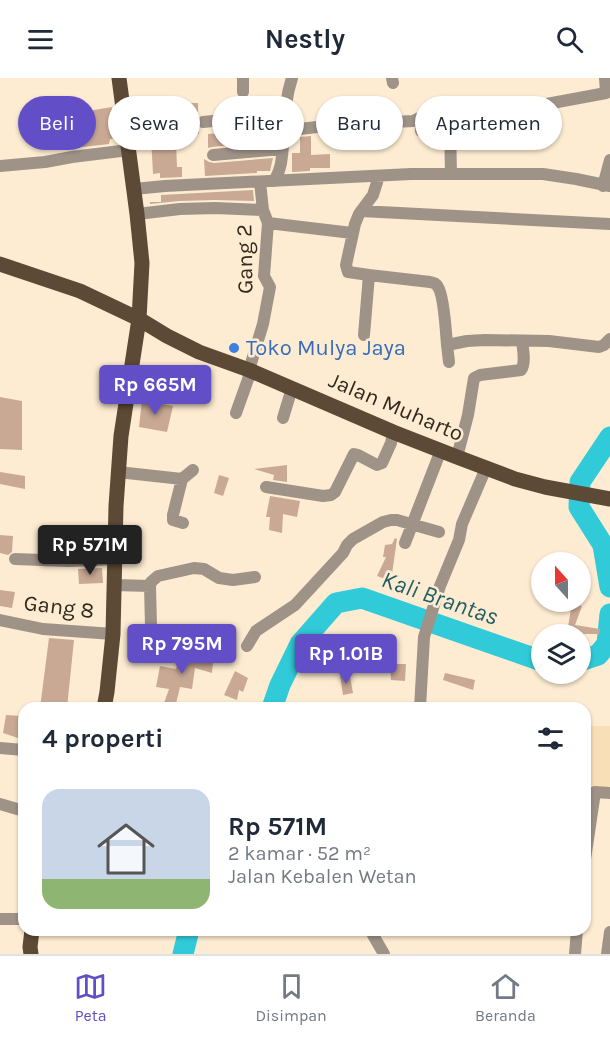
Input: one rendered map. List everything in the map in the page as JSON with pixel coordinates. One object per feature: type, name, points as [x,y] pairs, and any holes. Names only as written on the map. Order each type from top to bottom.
[{"type":"main road","points":[[119,78],[122,96]]},
{"type":"main road","points":[[106,702],[112,634],[120,436],[139,319],[142,263],[129,150]]},
{"type":"main road","name":"Jalan Muharto","points":[[0,264],[80,291],[139,319],[199,352],[250,370],[457,457],[515,479],[610,499]]},
{"type":"main road","points":[[31,936],[31,954]]},
{"type":"street","points":[[243,78],[243,92]]},
{"type":"street","points":[[287,96],[292,78]]},
{"type":"street","points":[[562,101],[606,93],[605,78]]},
{"type":"street","points":[[304,129],[415,120]]},
{"type":"street","points":[[203,122],[212,121]]},
{"type":"street","points":[[0,166],[129,150]]},
{"type":"street","points":[[213,155],[270,150]]},
{"type":"street","points":[[274,181],[281,165],[282,150]]},
{"type":"street","points":[[450,150],[451,174]]},
{"type":"street","points":[[134,189],[411,174],[543,174],[607,186],[610,160]]},
{"type":"street","points":[[379,176],[373,195],[361,211],[352,233],[346,268],[348,272],[436,284],[441,297],[449,362]]},
{"type":"street","name":"Gang 2","points":[[236,413],[263,324],[270,287],[264,276],[268,223],[263,210],[260,182]]},
{"type":"street","points":[[137,214],[183,208],[263,210]]},
{"type":"street","points":[[361,211],[610,224]]},
{"type":"street","points":[[268,223],[352,233]]},
{"type":"street","points":[[364,335],[369,274]]},
{"type":"street","points":[[447,345],[467,341],[549,341],[602,346],[610,339]]},
{"type":"street","points":[[457,457],[468,415],[474,378],[480,375],[521,370],[524,362],[522,341]]},
{"type":"street","points":[[283,418],[292,388]]},
{"type":"street","points":[[266,487],[322,496],[331,495],[335,492],[354,454],[377,465],[382,463],[393,432]]},
{"type":"street","points":[[405,543],[441,450]]},
{"type":"street","points":[[420,702],[424,637],[466,514],[486,468]]},
{"type":"street","points":[[183,523],[173,520],[173,515],[182,479],[193,470]]},
{"type":"street","points":[[118,472],[182,479]]},
{"type":"street","points":[[247,646],[256,631],[295,606],[353,539],[383,522],[397,519],[439,532]]},
{"type":"street","points":[[15,559],[69,561],[115,559]]},
{"type":"street","points":[[151,627],[150,586],[158,576],[194,568],[204,569],[219,578],[233,580],[255,577]]},
{"type":"street","points":[[114,585],[150,586]]},
{"type":"street","name":"Gang 8","points":[[0,620],[43,629],[112,634]]},
{"type":"street","points":[[0,748],[18,750]]},
{"type":"street","points":[[591,791],[610,793]]},
{"type":"street","points":[[0,804],[18,809]]},
{"type":"street","points":[[0,919],[18,919]]},
{"type":"street","points":[[607,954],[610,932]]},
{"type":"street","points":[[374,936],[384,954]]},
{"type":"street","points":[[575,954],[576,936]]},
{"type":"shaded area","points":[[591,726],[610,726],[610,790],[591,788]]},
{"type":"building","points":[[108,108],[108,144],[96,145],[96,110]]},
{"type":"building","points":[[208,134],[212,134],[212,147],[208,148]]},
{"type":"building","points":[[311,136],[311,155],[330,154],[330,168],[310,168],[310,171],[292,172],[292,153],[300,153],[300,150],[304,150],[304,137]]},
{"type":"building","points":[[152,150],[176,150],[177,167],[182,167],[182,177],[160,178],[160,173],[153,174]]},
{"type":"building","points":[[273,158],[270,171],[205,176],[204,159],[214,163]]},
{"type":"building","points":[[253,190],[254,201],[179,201],[150,204],[150,202],[161,202],[161,195]]},
{"type":"building","points":[[0,397],[22,401],[22,450],[0,449]]},
{"type":"building","points":[[142,400],[173,406],[167,432],[139,427]]},
{"type":"building","points":[[287,465],[287,482],[273,480],[274,475],[254,469]]},
{"type":"building","points":[[0,472],[25,476],[25,489],[0,484]]},
{"type":"building","points":[[219,475],[229,478],[223,496],[214,493]]},
{"type":"building","points":[[270,496],[300,501],[297,517],[283,514],[282,533],[269,530],[270,517],[266,517]]},
{"type":"building","points":[[75,534],[73,553],[39,552],[44,535],[59,537],[59,535]]},
{"type":"building","points":[[0,535],[13,536],[12,552],[8,555],[0,553]]},
{"type":"building","points":[[395,538],[397,539],[391,581],[377,576],[386,557],[383,557],[385,545],[392,544]]},
{"type":"building","points":[[102,568],[103,583],[79,584],[78,569]]},
{"type":"building","points":[[0,590],[15,592],[12,608],[0,606]]},
{"type":"building","points":[[571,612],[580,612],[575,624],[568,624]]},
{"type":"building","points":[[591,628],[600,629],[599,634],[591,634]]},
{"type":"building","points":[[49,638],[74,640],[68,702],[41,702]]},
{"type":"building","points":[[330,638],[345,639],[346,664],[327,659]]},
{"type":"building","points":[[182,647],[203,653],[202,660],[213,662],[212,673],[195,668],[192,689],[180,687],[176,702],[164,702],[169,689],[156,687],[160,666],[176,669]]},
{"type":"building","points":[[390,664],[406,664],[405,681],[391,680]]},
{"type":"building","points":[[235,671],[248,678],[243,692],[239,690],[237,700],[224,695]]},
{"type":"building","points":[[445,673],[475,680],[473,690],[443,680]]},
{"type":"building","points":[[340,676],[350,676],[353,693],[343,695]]},
{"type":"building","points":[[6,715],[18,716],[18,738],[3,733]]},
{"type":"waterway","name":"Kali Brantas","points":[[610,437],[580,482],[579,507],[603,545],[610,587]]},
{"type":"waterway","name":"Kali Brantas","points":[[274,702],[300,644],[336,603],[362,598],[531,657]]},
{"type":"waterway","name":"Kali Brantas","points":[[591,657],[598,655],[607,644],[610,614]]},
{"type":"waterway","name":"Kali Brantas","points":[[183,954],[188,936]]},
{"type":"place","name":"Toko Mulya Jaya","points":[[234,348]]}]
